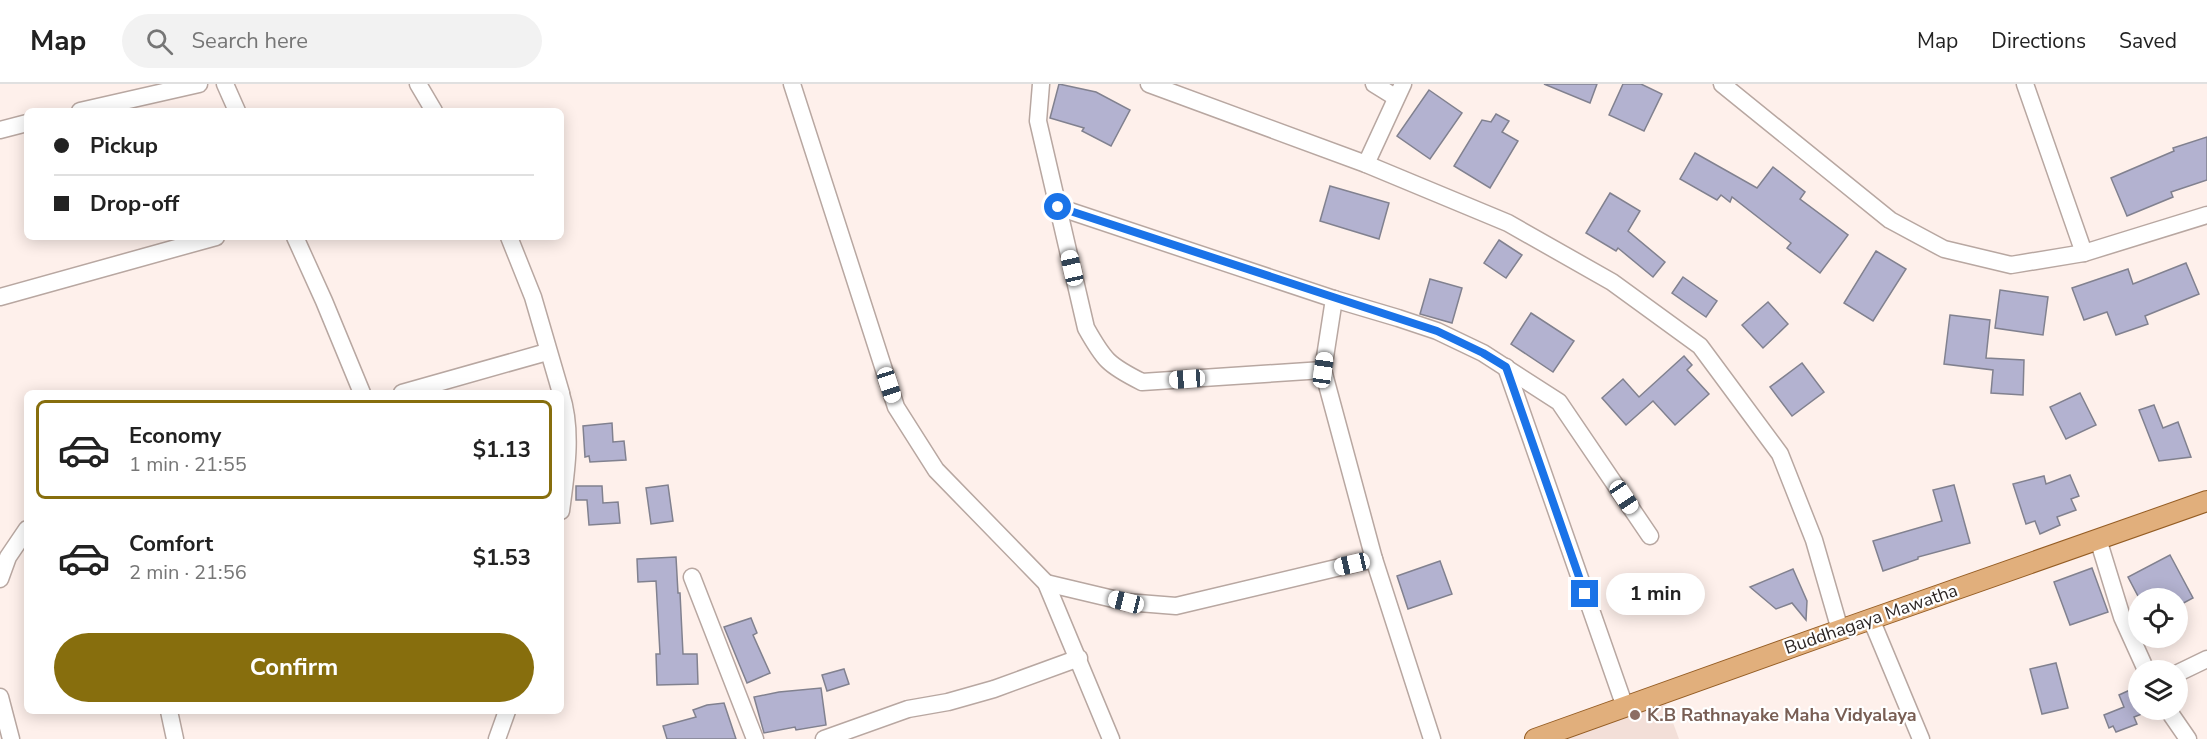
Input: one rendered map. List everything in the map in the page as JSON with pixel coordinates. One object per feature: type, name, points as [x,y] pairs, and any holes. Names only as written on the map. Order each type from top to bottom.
[{"type":"main road","name":"Buddhagaya Mawatha","points":[[1535,739],[2207,501]]},
{"type":"street","points":[[225,84],[236,108]]},
{"type":"street","points":[[418,84],[433,108]]},
{"type":"street","points":[[792,84],[896,407],[936,470],[1046,583],[1111,739]]},
{"type":"street","points":[[1041,84],[1038,121],[1086,328],[1103,357],[1121,371],[1142,382],[1323,370]]},
{"type":"street","points":[[1149,84],[1366,164],[1508,223],[1612,282],[1700,346],[1780,454],[1814,540],[1840,630]]},
{"type":"street","points":[[1366,164],[1399,90],[1374,84]]},
{"type":"street","points":[[1722,84],[1890,220],[1944,249],[2011,266],[2084,253],[2207,215]]},
{"type":"street","points":[[2025,84],[2084,253]]},
{"type":"street","points":[[92,108],[188,85]]},
{"type":"street","points":[[1,126],[24,123]]},
{"type":"street","points":[[1058,207],[1437,331],[1483,353],[1559,402],[1650,536]]},
{"type":"street","points":[[0,297],[205,240]]},
{"type":"street","points":[[296,240],[361,390]]},
{"type":"street","points":[[510,240],[533,297],[547,352],[560,390]]},
{"type":"street","points":[[1334,299],[1323,370],[1374,559],[1432,739]]},
{"type":"street","points":[[413,390],[547,352]]},
{"type":"street","points":[[1506,367],[1625,707]]},
{"type":"street","points":[[564,415],[567,437],[564,488]]},
{"type":"street","points":[[0,579],[4,555],[24,532]]},
{"type":"street","points":[[2098,539],[2122,617],[2141,660]]},
{"type":"street","points":[[1046,583],[1126,602],[1176,606],[1374,559]]},
{"type":"street","points":[[692,577],[755,739]]},
{"type":"street","points":[[1871,619],[1921,739]]},
{"type":"street","points":[[824,739],[858,734],[908,709],[948,702],[994,689],[1079,658]]},
{"type":"street","points":[[2188,668],[2207,659]]},
{"type":"street","points":[[0,697],[11,739]]},
{"type":"street","points":[[170,714],[175,739]]},
{"type":"street","points":[[497,739],[506,714]]},
{"type":"street","points":[[2175,720],[2188,739]]},
{"type":"shaded area","name":"K.B Rathnayake Maha Vidyalaya","points":[[1662,693],[1679,739],[1535,739]]},
{"type":"building","points":[[1059,84],[1096,92],[1130,110],[1111,146],[1082,131],[1084,128],[1050,118]]},
{"type":"building","points":[[1544,84],[1597,84],[1590,103]]},
{"type":"building","points":[[1623,84],[1641,84],[1662,94],[1644,131],[1609,115]]},
{"type":"building","points":[[1429,90],[1462,113],[1430,159],[1397,136]]},
{"type":"building","points":[[1496,114],[1509,121],[1502,132],[1518,141],[1490,188],[1454,166],[1482,120],[1491,122]]},
{"type":"building","points":[[2207,137],[2207,180],[2171,192],[2173,197],[2127,216],[2111,178],[2174,151],[2173,148]]},
{"type":"building","points":[[1695,153],[1757,188],[1773,167],[1805,192],[1800,199],[1848,235],[1820,273],[1787,248],[1791,243],[1732,197],[1730,202],[1721,195],[1717,200],[1680,179]]},
{"type":"building","points":[[1330,186],[1389,203],[1379,239],[1320,221]]},
{"type":"building","points":[[1610,193],[1640,211],[1628,231],[1665,262],[1653,277],[1618,248],[1616,251],[1586,233]]},
{"type":"building","points":[[1499,240],[1522,255],[1506,278],[1484,263]]},
{"type":"building","points":[[1876,251],[1906,269],[1873,321],[1844,303]]},
{"type":"building","points":[[2186,263],[2199,294],[2145,316],[2148,324],[2116,335],[2107,312],[2084,320],[2072,288],[2128,269],[2133,284]]},
{"type":"building","points":[[1683,277],[1717,301],[1706,317],[1672,293]]},
{"type":"building","points":[[1430,279],[1462,288],[1452,323],[1420,314]]},
{"type":"building","points":[[2000,290],[2048,297],[2043,335],[1995,328]]},
{"type":"building","points":[[1768,302],[1788,324],[1763,348],[1742,325]]},
{"type":"building","points":[[1531,313],[1574,341],[1553,372],[1511,344]]},
{"type":"building","points":[[1950,315],[1990,320],[1986,358],[2024,360],[2023,395],[1991,393],[1993,370],[1944,364]]},
{"type":"building","points":[[1684,356],[1692,365],[1687,370],[1709,394],[1675,425],[1653,401],[1626,425],[1602,398],[1623,379],[1639,397]]},
{"type":"building","points":[[1802,363],[1824,392],[1792,416],[1770,387]]},
{"type":"building","points":[[2080,393],[2096,425],[2066,439],[2050,407]]},
{"type":"building","points":[[2154,405],[2163,428],[2178,422],[2191,457],[2159,461],[2139,410]]},
{"type":"building","points":[[612,423],[613,442],[624,441],[626,460],[590,462],[589,456],[585,457],[583,426]]},
{"type":"building","points":[[2070,475],[2079,496],[2071,499],[2076,510],[2057,517],[2060,525],[2040,534],[2035,521],[2026,524],[2013,484],[2044,476],[2046,484]]},
{"type":"building","points":[[668,485],[673,521],[651,524],[646,488]]},
{"type":"building","points":[[1954,485],[1970,543],[1918,557],[1918,559],[1883,571],[1873,541],[1942,521],[1933,490]]},
{"type":"building","points":[[576,486],[602,486],[603,503],[618,502],[620,523],[589,525],[587,500],[576,500]]},
{"type":"building","points":[[2170,555],[2188,588],[2134,588],[2128,577]]},
{"type":"building","points":[[676,557],[683,654],[697,654],[698,684],[657,685],[656,654],[660,654],[656,581],[638,582],[637,559]]},
{"type":"building","points":[[1440,561],[1452,594],[1408,609],[1397,576]]},
{"type":"building","points":[[2092,568],[2108,612],[2070,625],[2054,582]]},
{"type":"building","points":[[1793,569],[1807,601],[1806,620],[1792,603],[1776,609],[1750,587]]},
{"type":"building","points":[[2188,589],[2193,598],[2188,601]]},
{"type":"building","points":[[751,618],[757,633],[753,635],[770,673],[747,683],[724,627]]},
{"type":"building","points":[[2056,663],[2068,708],[2042,714],[2030,669]]},
{"type":"building","points":[[844,669],[849,684],[827,691],[822,675]]},
{"type":"building","points":[[821,688],[826,725],[796,730],[795,727],[764,733],[754,697]]},
{"type":"building","points":[[2128,691],[2128,720],[2135,720],[2137,724],[2116,732],[2113,726],[2109,728],[2104,715],[2124,707],[2119,695]]},
{"type":"building","points":[[724,703],[736,739],[667,739],[663,726],[696,717],[693,710]]},
{"type":"place","name":"K.B Rathnayake Maha Vidyalaya","points":[[1635,715]]},
{"type":"route","points":[[1058,207],[1312,292],[1437,331],[1506,367],[1585,594]]}]
